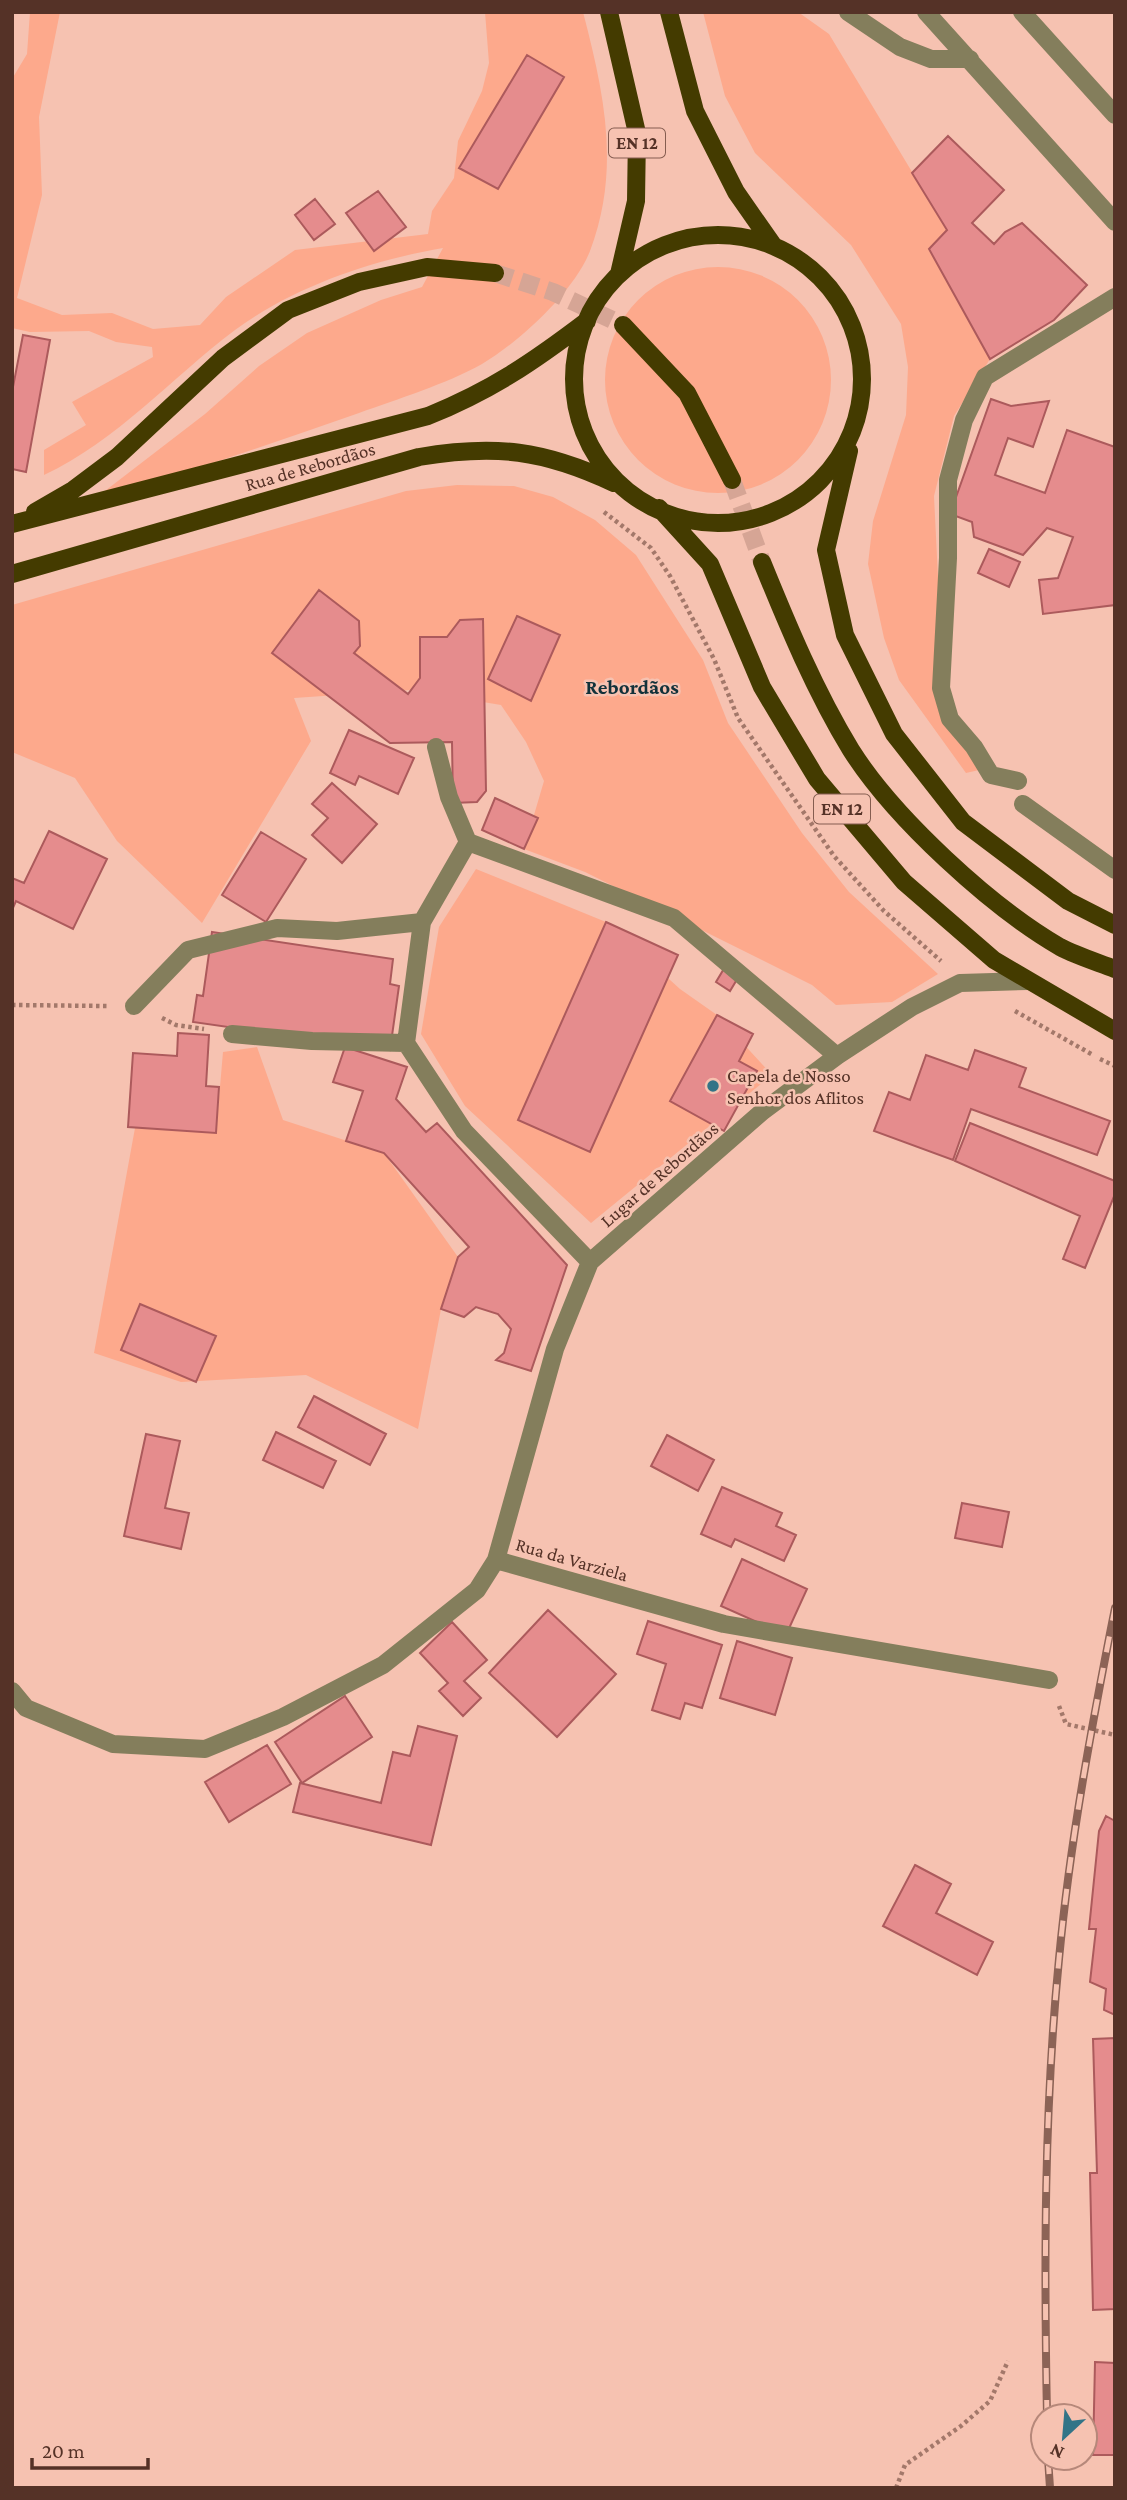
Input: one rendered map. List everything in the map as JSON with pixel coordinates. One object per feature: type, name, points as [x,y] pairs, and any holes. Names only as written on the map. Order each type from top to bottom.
[{"type":"main road","name":"EN 12","points":[[608,12],[637,133],[636,201],[619,274]]},
{"type":"main road","name":"EN 12","points":[[669,12],[695,111],[736,191],[773,245]]},
{"type":"main road","name":"EN 12","points":[[854,431],[839,459],[818,485],[776,512],[731,522],[705,522],[659,509],[620,486],[606,472],[588,443],[574,398],[575,360],[587,321],[601,295],[619,274],[652,249],[690,236],[733,235],[773,245],[811,267],[841,300],[862,365],[863,389],[854,431],[826,550],[845,635],[894,734],[963,822],[1068,901],[1115,925]]},
{"type":"main road","name":"Rua de Rebordãos","points":[[13,524],[73,490],[117,457],[223,358],[288,310],[359,282],[427,268],[495,273]]},
{"type":"main road","name":"Rua de Rebordãos","points":[[13,524],[428,416],[477,397],[506,380],[587,321]]},
{"type":"main road","points":[[623,326],[687,393],[732,480]]},
{"type":"main road","name":"Rua de Rebordãos","points":[[12,574],[419,457],[459,450],[497,449],[551,458],[572,463],[620,486]]},
{"type":"main road","name":"EN 12","points":[[659,509],[710,564],[762,687],[817,779],[904,882],[994,960],[1115,1031]]},
{"type":"main road","points":[[762,562],[796,645],[852,751],[897,807],[949,862],[1002,907],[1062,948],[1115,969]]},
{"type":"street","points":[[848,12],[900,47],[931,59],[970,59]]},
{"type":"street","points":[[926,12],[1115,222]]},
{"type":"street","points":[[1022,12],[1115,115]]},
{"type":"street","points":[[1018,780],[991,775],[974,747],[950,719],[941,688],[948,558],[948,480],[964,420],[985,377],[1115,298]]},
{"type":"street","points":[[436,747],[449,797],[468,842],[674,918],[836,1056]]},
{"type":"street","points":[[1023,804],[1115,870]]},
{"type":"street","points":[[468,842],[422,922],[406,1043],[464,1131],[590,1262]]},
{"type":"street","points":[[134,1006],[188,950],[278,928],[337,931],[422,922]]},
{"type":"street","name":"Lugar de Rebordãos","points":[[496,1560],[555,1349],[590,1262],[762,1111],[836,1056],[912,1007],[960,983],[1028,981]]},
{"type":"street","points":[[232,1034],[313,1041],[406,1043]]},
{"type":"street","name":"Rua da Varziela","points":[[12,1691],[26,1708],[113,1744],[205,1749],[283,1717],[383,1665],[477,1590],[496,1560],[724,1624],[1049,1679]]},
{"type":"path","points":[[596,506],[651,548],[670,576],[713,659],[738,718],[834,856],[884,911],[968,983],[1115,1066]]},
{"type":"path","points":[[1049,1679],[1066,1724],[1115,1735]]},
{"type":"path","points":[[897,2488],[905,2465],[961,2426],[990,2401],[1008,2361]]},
{"type":"shaded area","points":[[30,12],[60,12],[39,117],[42,195],[17,298],[62,315],[112,313],[153,329],[200,325],[226,297],[295,250],[428,234],[432,211],[454,178],[458,141],[482,91],[489,63],[485,12],[583,12],[603,102],[607,161],[605,190],[590,251],[572,283],[544,315],[497,355],[482,364],[422,391],[88,504],[205,414],[259,366],[307,333],[381,300],[422,287],[443,248],[361,268],[334,277],[282,301],[235,330],[120,427],[71,461],[44,475],[44,450],[86,425],[72,402],[153,357],[152,347],[116,342],[89,331],[30,332],[12,328],[12,79],[27,54]]},
{"type":"shaded area","points":[[703,12],[798,12],[829,34],[947,230],[990,359],[954,416],[934,496],[945,721],[996,766],[966,773],[899,680],[884,638],[868,564],[873,521],[906,415],[908,367],[901,324],[851,245],[755,153],[725,96]]},
{"type":"shaded area","points":[[707,267],[729,267],[771,280],[790,292],[806,308],[823,337],[831,380],[823,423],[806,452],[790,468],[761,485],[729,493],[707,493],[665,480],[646,468],[630,452],[613,423],[605,391],[605,369],[618,327],[630,308],[646,292],[675,275]]},
{"type":"shaded area","points":[[457,485],[514,486],[553,497],[595,520],[636,555],[703,660],[728,723],[802,833],[849,892],[938,974],[892,1002],[836,1005],[812,985],[585,872],[524,849],[544,781],[526,742],[501,705],[411,690],[294,698],[311,741],[202,923],[117,841],[75,778],[12,752],[12,605],[406,491]]},
{"type":"shaded area","points":[[476,869],[606,922],[680,989],[717,1015],[772,1075],[591,1223],[465,1106],[421,1034],[439,927]]},
{"type":"shaded area","points":[[257,1047],[283,1120],[384,1153],[458,1257],[441,1309],[418,1429],[306,1375],[181,1382],[94,1353],[135,1128],[216,1133],[223,1052]]},
{"type":"building","points":[[527,55],[564,77],[498,189],[459,168]]},
{"type":"building","points":[[948,136],[1004,190],[972,223],[994,244],[1005,232],[1022,223],[1087,285],[1054,320],[990,359],[929,249],[947,230],[912,173]]},
{"type":"building","points":[[378,191],[406,227],[374,251],[346,213]]},
{"type":"building","points":[[315,199],[335,224],[314,240],[295,215]]},
{"type":"building","points":[[23,335],[50,340],[26,472],[12,469],[12,392]]},
{"type":"building","points":[[991,399],[1011,406],[1049,401],[1033,447],[1008,438],[995,475],[1045,493],[1067,430],[1115,447],[1115,605],[1043,614],[1039,580],[1058,578],[1073,537],[1047,528],[1023,555],[974,537],[972,522],[950,514]]},
{"type":"building","points":[[989,549],[1020,562],[1009,587],[978,573]]},
{"type":"building","points":[[319,590],[359,621],[360,646],[354,653],[408,694],[420,678],[420,637],[447,637],[460,620],[483,619],[486,791],[477,802],[453,803],[452,742],[390,743],[272,653]]},
{"type":"building","points":[[517,616],[560,635],[531,701],[488,679]]},
{"type":"building","points":[[349,730],[414,758],[398,794],[359,776],[355,785],[330,773]]},
{"type":"building","points":[[332,783],[377,824],[342,863],[312,835],[328,818],[312,804]]},
{"type":"building","points":[[495,798],[538,818],[524,849],[482,830]]},
{"type":"building","points":[[49,831],[107,859],[73,929],[16,901],[12,910],[12,878],[24,883]]},
{"type":"building","points":[[261,832],[306,859],[266,922],[222,895]]},
{"type":"building","points":[[606,922],[678,955],[590,1152],[518,1120]]},
{"type":"building","points":[[212,932],[393,959],[390,984],[399,986],[390,1050],[193,1022],[197,995],[203,996]]},
{"type":"building","points":[[725,967],[739,976],[730,991],[716,982]]},
{"type":"building","name":"Capela de Nosso Senhor dos Aflitos","points":[[717,1015],[753,1034],[739,1061],[757,1071],[724,1131],[670,1101]]},
{"type":"building","points":[[178,1033],[209,1035],[206,1086],[219,1087],[216,1133],[128,1127],[133,1053],[177,1056]]},
{"type":"building","points":[[345,1047],[407,1067],[396,1099],[426,1132],[437,1123],[567,1265],[531,1371],[496,1360],[504,1353],[511,1329],[498,1314],[476,1307],[464,1317],[441,1309],[458,1257],[469,1247],[384,1153],[346,1141],[363,1091],[333,1082]]},
{"type":"building","points":[[975,1050],[1026,1068],[1019,1087],[1110,1121],[1097,1155],[971,1109],[953,1160],[874,1131],[889,1092],[910,1100],[926,1055],[968,1070]]},
{"type":"building","points":[[970,1123],[1115,1181],[1115,1194],[1085,1268],[1063,1259],[1080,1216],[955,1161]]},
{"type":"building","points":[[140,1304],[216,1336],[196,1382],[121,1350]]},
{"type":"building","points":[[314,1396],[386,1434],[370,1465],[298,1427]]},
{"type":"building","points":[[276,1432],[336,1461],[323,1488],[263,1460]]},
{"type":"building","points":[[146,1434],[180,1441],[165,1508],[189,1513],[181,1549],[124,1536]]},
{"type":"building","points":[[667,1435],[714,1460],[698,1491],[651,1466]]},
{"type":"building","points":[[722,1487],[782,1513],[776,1526],[796,1535],[784,1561],[735,1539],[731,1547],[701,1534]]},
{"type":"building","points":[[962,1503],[1009,1512],[1002,1547],[955,1538]]},
{"type":"building","points":[[742,1559],[807,1589],[786,1635],[721,1606]]},
{"type":"building","points":[[548,1610],[616,1674],[557,1737],[489,1673]]},
{"type":"building","points":[[648,1621],[722,1645],[702,1708],[685,1703],[680,1719],[652,1710],[666,1664],[637,1654]]},
{"type":"building","points":[[452,1622],[487,1660],[464,1681],[481,1698],[463,1716],[439,1691],[448,1683],[420,1653]]},
{"type":"building","points":[[737,1641],[792,1658],[775,1715],[720,1698]]},
{"type":"building","points":[[345,1696],[372,1737],[302,1783],[275,1742]]},
{"type":"building","points":[[418,1726],[457,1736],[431,1845],[293,1812],[300,1783],[381,1803],[393,1752],[410,1756]]},
{"type":"building","points":[[267,1745],[291,1784],[229,1822],[205,1782]]},
{"type":"building","points":[[1106,1816],[1115,1821],[1115,2015],[1104,2010],[1106,1989],[1090,1982],[1096,1929],[1089,1929],[1099,1831]]},
{"type":"building","points":[[915,1865],[951,1884],[936,1913],[993,1942],[977,1975],[883,1926]]},
{"type":"building","points":[[1115,2038],[1115,2309],[1093,2310],[1090,2173],[1097,2173],[1093,2039]]},
{"type":"building","points":[[1095,2362],[1115,2363],[1115,2455],[1099,2455],[1099,2402],[1094,2402]]},
{"type":"tunnel","points":[[495,273],[553,292],[623,325]]},
{"type":"tunnel","points":[[732,480],[762,562]]},
{"type":"railway","points":[[1047,2402],[1046,2187],[1054,2016],[1075,1827],[1115,1608]]},
{"type":"railway","points":[[1049,2472],[1050,2488]]},
{"type":"place","name":"Capela de Nosso Senhor dos Aflitos","points":[[713,1086]]},
{"type":"district","name":"Rebordãos","points":[[632,687]]}]
